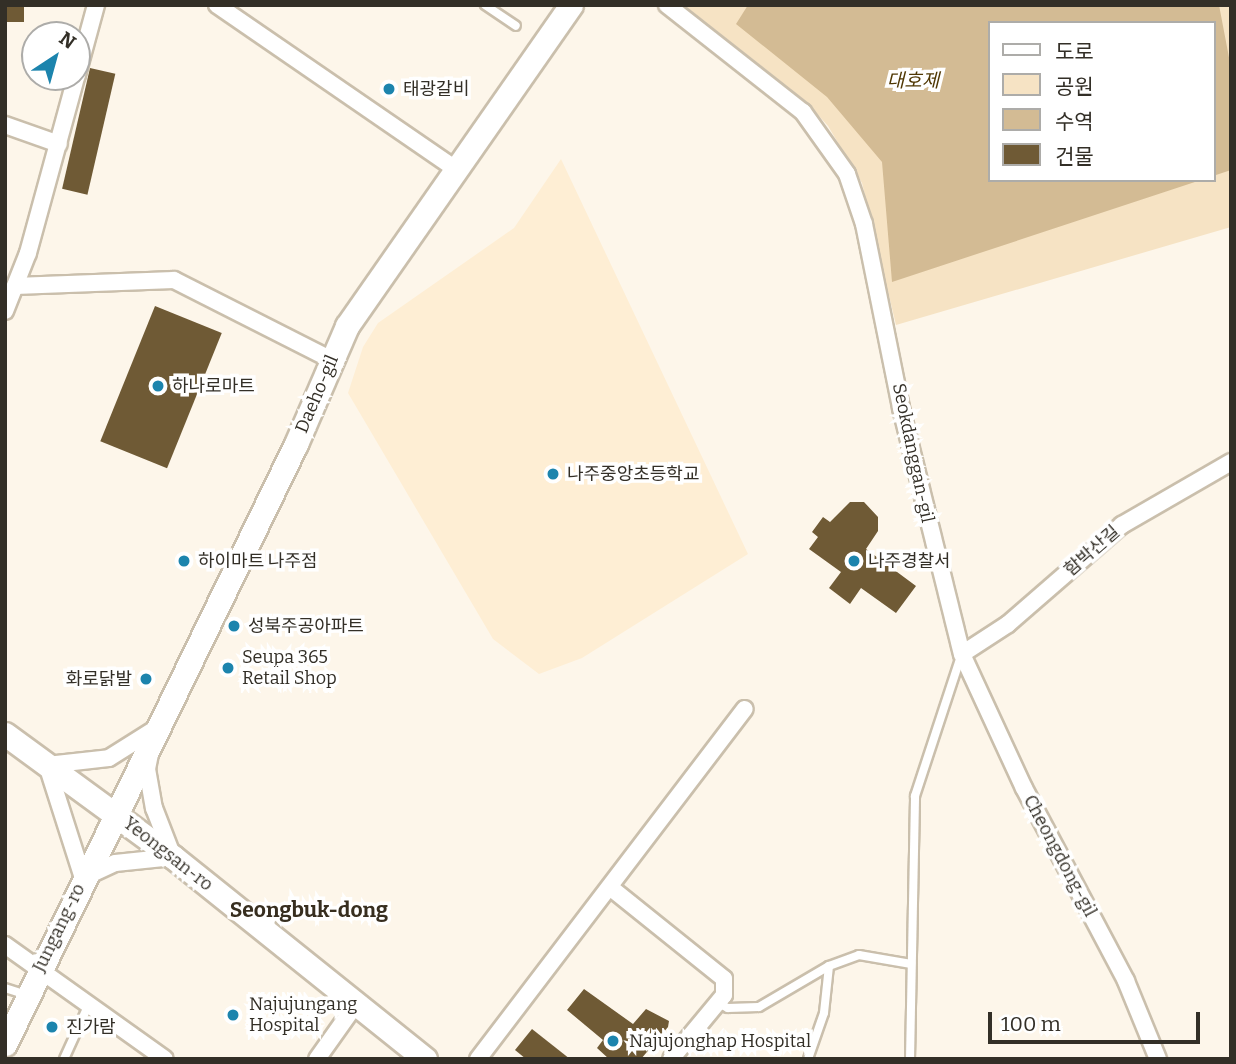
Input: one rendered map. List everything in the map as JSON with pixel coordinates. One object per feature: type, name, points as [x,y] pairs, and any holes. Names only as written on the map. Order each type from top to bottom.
[{"type":"street","points":[[91,24],[96,5]]},
{"type":"street","points":[[217,5],[454,168]]},
{"type":"street","name":"Daeho-gil","points":[[114,813],[296,444],[347,326],[454,168],[571,5]]},
{"type":"street","name":"Seokdanggan-gil","points":[[667,5],[803,111],[847,174],[864,224],[901,408],[962,654]]},
{"type":"street","points":[[5,311],[15,286],[73,91]]},
{"type":"street","points":[[5,125],[58,144]]},
{"type":"street","points":[[15,286],[174,280],[332,360]]},
{"type":"street","name":"함박산길","points":[[962,654],[1008,624],[1122,525],[1231,462]]},
{"type":"street","name":"Cheongdong-gil","points":[[962,654],[1008,757],[1126,981],[1158,1059]]},
{"type":"street","points":[[478,1059],[745,709]]},
{"type":"street","points":[[155,729],[148,769],[154,808],[173,857],[115,863],[83,878],[47,765],[109,758],[155,729]]},
{"type":"street","name":"Yeongsan-ro","points":[[5,734],[173,857],[425,1059]]},
{"type":"street","name":"Jungang-ro","points":[[5,1044],[16,992],[38,968],[114,813]]},
{"type":"street","points":[[611,888],[715,968],[724,979],[722,997],[671,1059]]},
{"type":"street","points":[[5,945],[165,1059]]},
{"type":"street","points":[[317,1059],[356,1004]]},
{"type":"lane","points":[[485,5],[516,26]]},
{"type":"lane","points":[[910,1059],[915,796],[962,654]]},
{"type":"lane","points":[[722,997],[727,1007],[759,1006],[829,966],[859,954],[911,964]]},
{"type":"lane","points":[[808,1059],[824,1013],[829,966]]},
{"type":"lane","points":[[64,1059],[90,1003]]},
{"type":"shaded area","name":"나주중앙초등학교","points":[[561,159],[748,554],[582,658],[539,674],[493,639],[348,393],[363,347],[378,323],[514,228]]},
{"type":"green space","name":"대호제","points":[[674,5],[1231,5],[1231,227],[896,325],[862,183],[828,126],[810,106]]},
{"type":"water","name":"대호제","points":[[748,5],[1219,5],[1231,68],[1231,170],[1215,175],[1215,21],[988,21],[988,182],[1195,182],[892,282],[882,162],[827,97],[736,24]]},
{"type":"building","points":[[5,5],[24,5],[24,21],[5,22]]},
{"type":"building","points":[[91,68],[115,74],[87,195],[62,189],[85,91],[91,91]]},
{"type":"building","name":"하나로마트","points":[[155,306],[222,333],[167,468],[100,441]]},
{"type":"building","name":"나주경찰서","points":[[850,502],[864,502],[878,517],[878,531],[866,549],[916,586],[896,613],[861,588],[850,604],[829,588],[841,572],[809,549],[818,537],[812,532],[823,517],[830,522]]},
{"type":"building","points":[[584,989],[633,1024],[646,1009],[669,1021],[668,1027],[641,1059],[609,1059],[597,1048],[603,1040],[567,1010]]},
{"type":"building","points":[[532,1029],[570,1059],[526,1059],[515,1050]]},
{"type":"place","name":"태광갈비","points":[[389,89]]},
{"type":"place","name":"하나로마트","points":[[158,386]]},
{"type":"place","name":"나주중앙초등학교","points":[[553,474]]},
{"type":"place","name":"하이마트 나주점","points":[[184,561]]},
{"type":"place","name":"나주경찰서","points":[[854,561]]},
{"type":"place","name":"성북주공아파트","points":[[234,626]]},
{"type":"place","name":"Seupa 365 Retail Shop","points":[[228,668]]},
{"type":"place","name":"화로닭발","points":[[146,679]]},
{"type":"place","name":"Najujungang Hospital","points":[[233,1015]]},
{"type":"place","name":"진가람","points":[[52,1027]]},
{"type":"place","name":"Najujonghap Hospital","points":[[613,1041]]},
{"type":"district","name":"Seongbuk-dong","points":[[309,910]]}]
